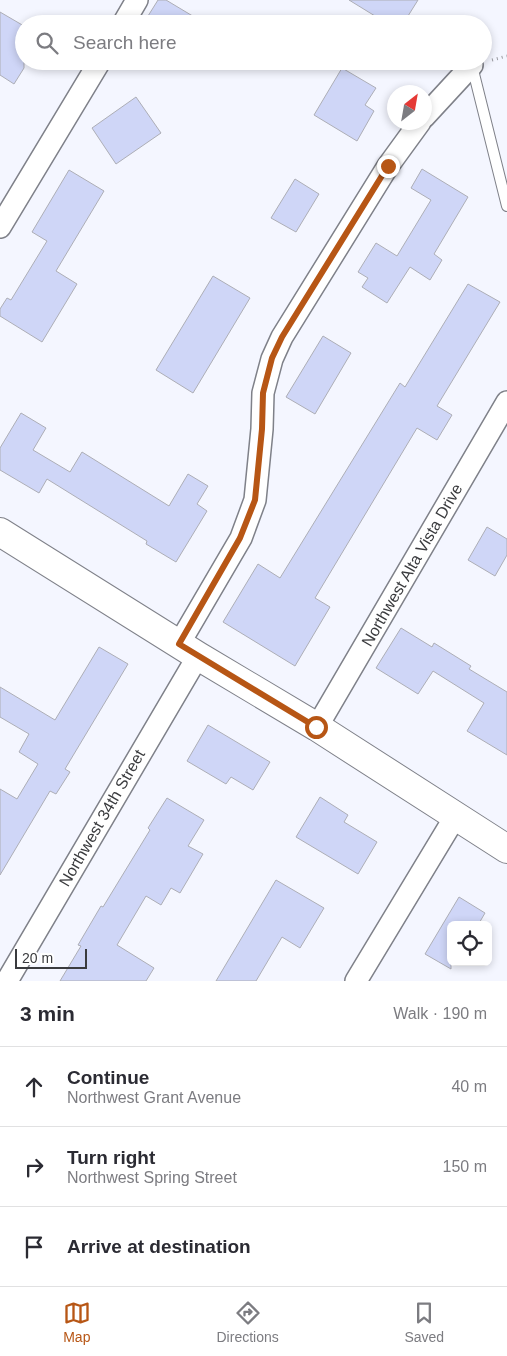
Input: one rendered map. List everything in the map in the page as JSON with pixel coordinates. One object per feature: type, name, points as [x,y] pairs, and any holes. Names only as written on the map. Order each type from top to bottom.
[{"type":"street","points":[[128,15],[137,0]]},
{"type":"street","points":[[0,227],[95,70]]},
{"type":"street","points":[[432,108],[467,70]]},
{"type":"street","name":"Northwest 34th Street","points":[[6,981],[189,650],[240,538],[255,500],[262,429],[263,393],[272,358],[282,337],[388,166],[414,130]]},
{"type":"street","name":"Northwest Alta Vista Drive","points":[[316,727],[507,402]]},
{"type":"street","points":[[0,532],[316,727],[507,848]]},
{"type":"street","points":[[356,981],[455,816]]},
{"type":"lane","points":[[473,70],[507,206]]},
{"type":"building","points":[[158,0],[166,0],[191,15],[149,15]]},
{"type":"building","points":[[349,0],[418,0],[409,15],[373,15]]},
{"type":"building","points":[[0,12],[15,21],[15,70],[23,70],[14,84],[0,75]]},
{"type":"building","points":[[341,70],[345,70],[376,88],[365,105],[374,111],[357,141],[314,115]]},
{"type":"building","points":[[136,97],[161,133],[116,164],[92,128]]},
{"type":"building","points":[[422,169],[468,197],[434,254],[442,260],[430,280],[410,267],[387,303],[362,287],[368,278],[358,272],[376,243],[397,256],[431,200],[411,188]]},
{"type":"building","points":[[69,170],[104,191],[56,271],[77,284],[42,342],[0,316],[0,309],[7,298],[11,300],[47,241],[32,232]]},
{"type":"building","points":[[295,179],[319,194],[296,232],[271,218]]},
{"type":"building","points":[[213,276],[250,298],[193,393],[156,370]]},
{"type":"building","points":[[468,284],[500,302],[437,406],[452,415],[437,440],[417,428],[315,598],[330,607],[295,666],[223,622],[258,564],[280,578],[400,383],[405,387]]},
{"type":"building","points":[[323,336],[351,353],[315,414],[286,397]]},
{"type":"building","points":[[21,413],[46,428],[33,450],[70,472],[82,452],[169,506],[188,474],[208,486],[197,504],[207,511],[176,562],[146,544],[147,541],[47,479],[39,493],[0,470],[0,448]]},
{"type":"building","points":[[487,527],[507,539],[507,555],[495,576],[468,560]]},
{"type":"building","points":[[401,628],[432,647],[434,643],[471,666],[469,669],[507,692],[507,755],[467,731],[484,703],[433,671],[418,694],[376,668]]},
{"type":"building","points":[[99,647],[128,664],[65,769],[70,772],[56,794],[50,791],[0,875],[0,789],[17,799],[38,764],[19,752],[29,734],[0,717],[0,687],[55,720]]},
{"type":"building","points":[[208,725],[270,762],[253,790],[231,777],[226,784],[187,761]]},
{"type":"building","points":[[320,797],[348,815],[344,822],[377,842],[358,874],[296,837]]},
{"type":"building","points":[[167,798],[204,820],[188,846],[203,854],[180,893],[171,888],[161,905],[146,896],[117,945],[154,968],[146,981],[60,981],[81,946],[78,945],[150,830],[148,828]]},
{"type":"building","points":[[276,880],[324,908],[300,948],[282,937],[256,981],[216,981]]},
{"type":"building","points":[[459,897],[485,913],[480,921],[447,921],[447,966],[451,966],[451,969],[425,954]]},
{"type":"route","points":[[316,727],[179,644],[240,538],[255,500],[262,429],[263,393],[272,358],[282,337],[388,166]]}]
